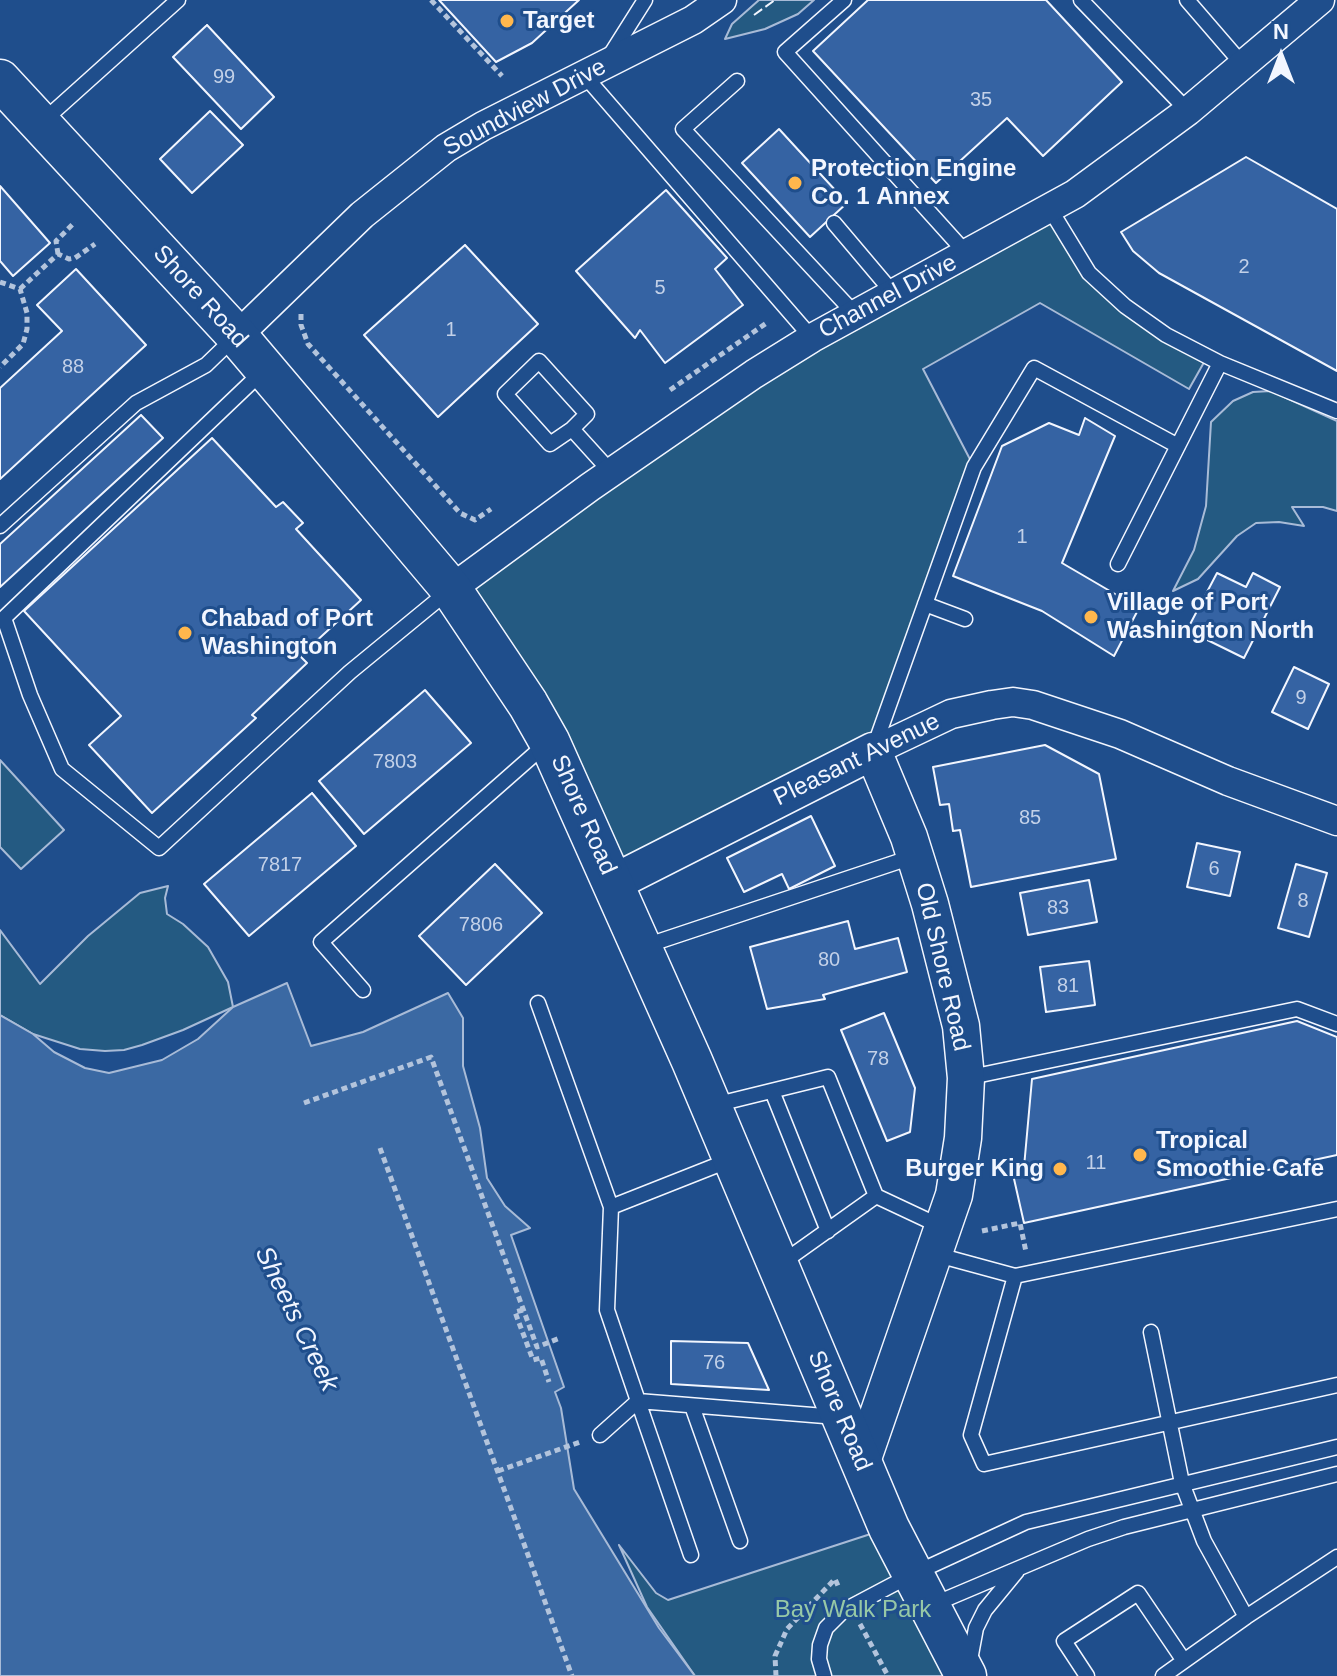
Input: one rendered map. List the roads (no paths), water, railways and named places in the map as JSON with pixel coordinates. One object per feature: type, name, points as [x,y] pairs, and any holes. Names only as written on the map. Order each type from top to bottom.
[{"type":"main road","name":"Shore Road","points":[[0,80],[237,336],[451,589],[528,704],[549,741],[642,947],[861,1464],[919,1591],[966,1676]]},
{"type":"street","name":"Soundview Drive","points":[[237,336],[362,215],[427,162],[483,126],[693,20],[722,0]]},
{"type":"street","name":"Channel Drive","points":[[451,589],[611,472],[754,374],[855,314],[1050,209],[1143,146],[1244,66],[1320,0]]},
{"type":"street","name":"Pleasant Avenue","points":[[613,883],[951,714],[1013,702],[1033,705],[1120,734],[1242,787],[1337,821]]},
{"type":"street","name":"Old Shore Road","points":[[861,1464],[954,1195],[963,1138],[966,1078],[961,1026],[930,904],[915,856],[873,751]]},
{"type":"lane","points":[[41,124],[178,0]]},
{"type":"lane","points":[[645,0],[594,70],[812,338]]},
{"type":"lane","points":[[844,0],[785,52],[967,254]]},
{"type":"lane","points":[[1081,0],[1188,111]]},
{"type":"lane","points":[[1187,0],[1244,66]]},
{"type":"lane","points":[[737,81],[683,129],[855,314]]},
{"type":"lane","points":[[1050,209],[1089,273],[1125,306],[1166,335],[1220,363],[1317,400],[1337,411]]},
{"type":"lane","points":[[834,223],[894,294]]},
{"type":"lane","points":[[0,526],[136,403],[206,365],[237,336]]},
{"type":"lane","points":[[539,361],[587,414],[572,429],[550,444],[505,394],[539,361]]},
{"type":"lane","points":[[1118,564],[1220,363]]},
{"type":"lane","points":[[873,751],[974,467],[1034,368],[1178,446]]},
{"type":"lane","points":[[265,370],[4,618],[30,695],[62,769],[159,848],[350,672],[451,589]]},
{"type":"lane","points":[[572,429],[611,472]]},
{"type":"lane","points":[[925,604],[965,619]]},
{"type":"lane","points":[[363,990],[321,942],[549,741]]},
{"type":"lane","points":[[642,947],[915,856]]},
{"type":"lane","points":[[538,1003],[611,1207],[607,1310],[691,1555]]},
{"type":"lane","points":[[966,1078],[1297,1009],[1337,1024]]},
{"type":"lane","points":[[711,1106],[828,1077],[876,1196],[938,1241],[1023,1275],[1337,1209]]},
{"type":"lane","points":[[772,1091],[828,1231]]},
{"type":"lane","points":[[611,1207],[733,1159]]},
{"type":"lane","points":[[778,1266],[876,1196]]},
{"type":"lane","points":[[1023,1275],[971,1435],[984,1464],[1337,1385]]},
{"type":"lane","points":[[1151,1332],[1182,1483],[1216,1565],[1246,1617]]},
{"type":"lane","points":[[600,1435],[638,1401],[841,1418]]},
{"type":"lane","points":[[692,1406],[740,1541]]},
{"type":"lane","points":[[919,1591],[1026,1522],[1337,1447]]},
{"type":"lane","points":[[824,1676],[819,1659],[824,1633],[835,1617],[850,1606],[1019,1568],[1088,1539],[1337,1474]]},
{"type":"lane","points":[[1163,1676],[1337,1557]]},
{"type":"lane","points":[[972,1676],[970,1656],[976,1628],[985,1610],[1019,1568]]},
{"type":"lane","points":[[1087,1676],[1064,1641],[1138,1593],[1184,1661]]},
{"type":"water","name":"Sheets Creek","points":[[287,983],[311,1046],[363,1032],[448,993],[463,1018],[463,1066],[480,1128],[487,1178],[505,1206],[530,1228],[511,1235],[564,1387],[555,1392],[561,1408],[574,1489],[659,1628],[695,1676],[0,1676],[0,1015],[33,1034],[54,1052],[85,1068],[109,1073],[162,1060],[198,1039],[233,1007]]},
{"type":"place","name":"Target","points":[[507,21]]},
{"type":"place","name":"Protection Engine Co. 1 Annex","points":[[795,183]]},
{"type":"place","name":"Village of Port Washington North","points":[[1091,617]]},
{"type":"place","name":"Chabad of Port Washington","points":[[185,633]]},
{"type":"place","name":"Tropical Smoothie Cafe","points":[[1140,1155]]},
{"type":"place","name":"Burger King","points":[[1060,1169]]},
{"type":"park label","name":"Bay Walk Park","points":[[853,1610]]}]
